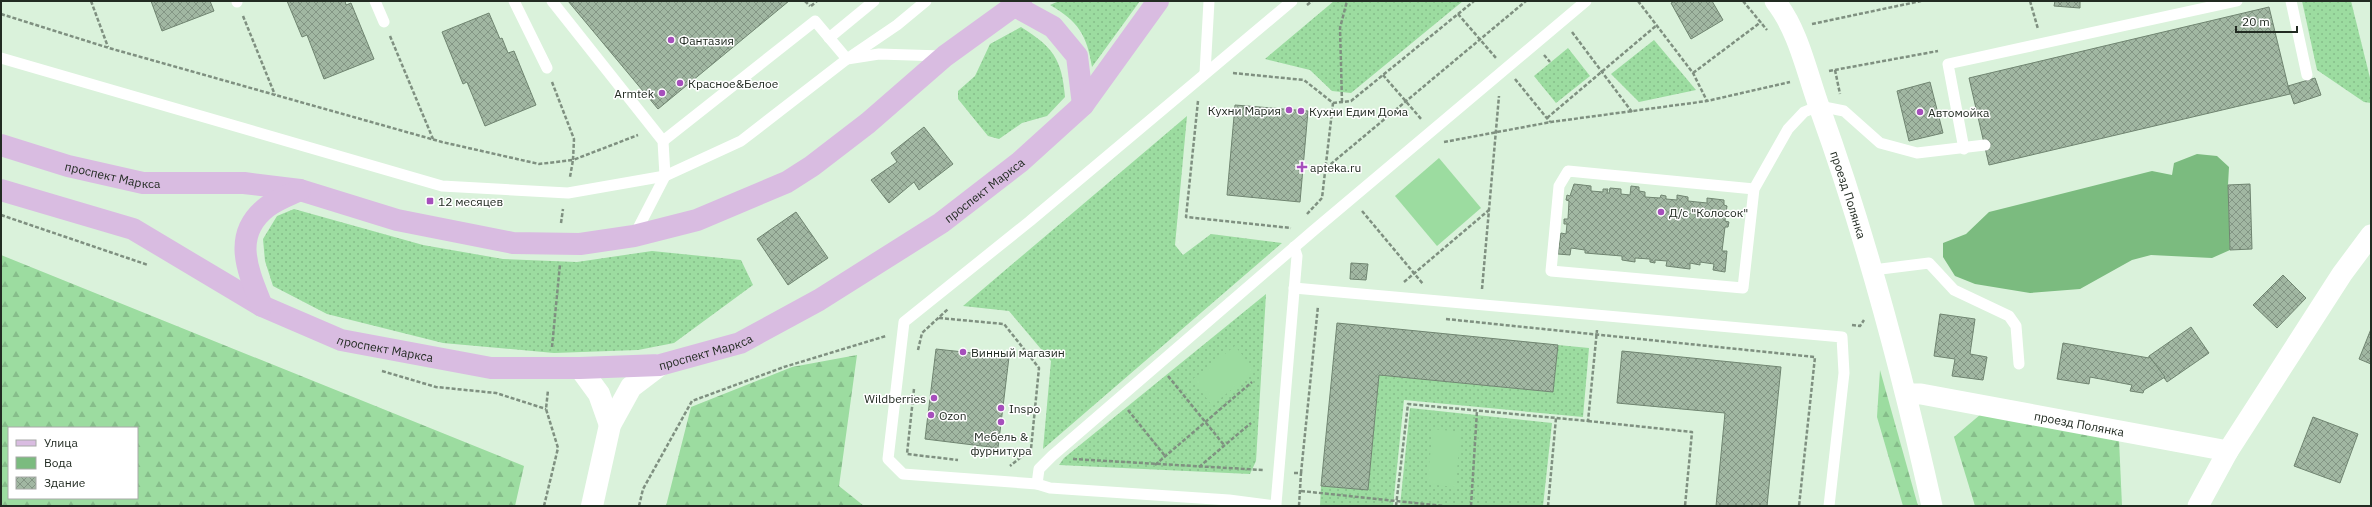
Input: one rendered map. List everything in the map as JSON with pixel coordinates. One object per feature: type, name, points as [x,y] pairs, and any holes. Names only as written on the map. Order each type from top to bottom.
[{"type":"main road","name":"проспект Маркса","points":[[1,190],[133,229],[262,306],[341,340],[491,368],[580,368],[660,365],[740,343],[819,300],[941,223],[1020,162],[1084,105],[1158,1]]},
{"type":"main road","name":"проспект Маркса","points":[[1,146],[68,166],[144,182],[244,183],[300,190],[398,220],[513,243],[580,244],[634,236],[697,220],[787,182],[812,166],[880,114],[945,56],[1017,3],[1053,27],[1076,56],[1084,105]]},
{"type":"main road","points":[[262,306],[246,268],[245,247],[250,225],[267,207],[300,190]]},
{"type":"street","name":"проезд Полянка","points":[[1774,1],[1784,12],[1801,79],[1811,109],[1873,270],[1907,394],[1932,506]]},
{"type":"street","points":[[2198,506],[2228,451],[2342,274],[2371,235]]},
{"type":"street","points":[[592,506],[610,425],[631,387],[660,365]]},
{"type":"street","points":[[580,368],[599,394],[610,425]]},
{"type":"street","name":"проезд Полянка","points":[[1907,394],[1921,394],[2024,411],[2228,451]]},
{"type":"lane","points":[[375,1],[384,22]]},
{"type":"lane","points":[[514,1],[547,68]]},
{"type":"lane","points":[[552,1],[663,141],[665,176],[634,236]]},
{"type":"lane","points":[[829,38],[874,1]]},
{"type":"lane","points":[[1,58],[442,186],[568,193],[665,176],[741,141],[847,59],[897,24],[926,1]]},
{"type":"lane","points":[[1205,73],[1209,1]]},
{"type":"lane","points":[[1292,1],[1030,221],[904,322],[888,459],[903,474],[1036,484],[1050,488],[1229,503],[1276,505],[1297,256],[1294,247]]},
{"type":"lane","points":[[1036,484],[1039,469],[1052,456],[1294,247],[1431,132],[1508,71],[1586,1]]},
{"type":"lane","points":[[1964,149],[1948,64],[2237,1]]},
{"type":"lane","points":[[2291,1],[2307,75]]},
{"type":"lane","points":[[663,141],[815,21],[847,59]]},
{"type":"lane","points":[[847,59],[879,54],[945,56]]},
{"type":"lane","points":[[1754,189],[1568,171],[1559,186],[1551,271],[1743,288],[1754,189],[1788,129],[1811,109],[1844,111],[1880,143],[1917,153],[1964,149],[1985,145]]},
{"type":"lane","points":[[1873,270],[1928,263],[1954,290],[2009,316],[2016,326],[2019,364]]},
{"type":"lane","points":[[1294,288],[1842,337],[1844,373],[1829,506]]},
{"type":"path","points":[[90,1],[109,48]]},
{"type":"path","points":[[805,1],[810,7]]},
{"type":"path","points":[[1342,102],[1340,28],[1347,1]]},
{"type":"path","points":[[1233,73],[1304,80],[1333,103],[1351,101],[1474,1]]},
{"type":"path","points":[[1326,168],[1480,39],[1521,2],[1526,1]]},
{"type":"path","points":[[1638,1],[1693,74],[1706,101]]},
{"type":"path","points":[[1743,1],[1768,31]]},
{"type":"path","points":[[1808,25],[1921,1]]},
{"type":"path","points":[[2030,1],[2039,32]]},
{"type":"path","points":[[237,2],[276,95]]},
{"type":"path","points":[[1458,14],[1551,122]]},
{"type":"path","points":[[384,22],[433,139]]},
{"type":"path","points":[[1693,74],[1761,22]]},
{"type":"path","points":[[1546,118],[1657,25]]},
{"type":"path","points":[[1571,31],[1632,112]]},
{"type":"path","points":[[547,68],[574,139],[573,160],[654,129]]},
{"type":"path","points":[[1482,295],[1500,82],[1508,71]]},
{"type":"path","points":[[1383,75],[1431,132]]},
{"type":"path","points":[[1789,77],[1801,79]]},
{"type":"path","points":[[1437,144],[1551,122],[1706,101],[1801,79]]},
{"type":"path","points":[[1801,79],[1811,109]]},
{"type":"path","points":[[1198,101],[1186,217],[1292,228],[1296,223]]},
{"type":"path","points":[[1301,219],[1322,198],[1333,103]]},
{"type":"path","points":[[1360,208],[1424,285]]},
{"type":"path","points":[[1398,288],[1489,210]]},
{"type":"path","points":[[1299,506],[1301,473],[1320,290]]},
{"type":"path","points":[[1318,307],[1326,308]]},
{"type":"path","points":[[1588,421],[1598,314]]},
{"type":"path","points":[[1847,325],[1860,326],[1867,317]]},
{"type":"path","points":[[918,352],[922,333],[939,318],[1004,324],[1039,368],[1032,450]]},
{"type":"path","points":[[1437,318],[1815,357]]},
{"type":"path","points":[[639,506],[643,489],[692,401],[784,367],[904,330],[922,333]]},
{"type":"path","points":[[1799,506],[1818,335]]},
{"type":"path","points":[[1164,371],[1224,445]]},
{"type":"path","points":[[1155,465],[1252,382]]},
{"type":"path","points":[[915,383],[907,454],[962,461]]},
{"type":"path","points":[[1123,403],[1165,456]]},
{"type":"path","points":[[1396,506],[1408,404],[1692,432],[1685,506]]},
{"type":"path","points":[[1471,506],[1477,411]]},
{"type":"path","points":[[1548,506],[1556,418]]},
{"type":"path","points":[[1199,467],[1250,423]]},
{"type":"path","points":[[1032,450],[1052,456],[1155,465],[1301,473]]},
{"type":"path","points":[[1009,466],[1032,450]]},
{"type":"path","points":[[1301,491],[1444,506]]},
{"type":"green space","points":[[1059,1],[1140,1],[1092,67],[1087,46],[1080,30],[1068,17],[1050,5]]},
{"type":"green space","points":[[1334,1],[1463,1],[1351,93],[1332,91],[1310,70],[1265,59]]},
{"type":"green space","points":[[2302,1],[2351,1],[2371,82],[2371,103],[2364,102],[2317,70]]},
{"type":"green space","points":[[1021,27],[1041,41],[1054,55],[1064,84],[1065,97],[1047,116],[1022,123],[999,139],[988,136],[958,99],[958,91],[975,76],[990,44]]},
{"type":"green space","points":[[1654,40],[1696,90],[1639,102],[1611,74]]},
{"type":"green space","points":[[1568,48],[1590,76],[1556,103],[1534,76]]},
{"type":"green space","points":[[1187,116],[1175,245],[1183,255],[1211,234],[1282,243],[1043,449],[1051,361],[1009,311],[963,306]]},
{"type":"green space","points":[[1439,158],[1481,208],[1437,246],[1395,196]]},
{"type":"green space","points":[[294,209],[423,245],[503,259],[577,262],[652,251],[741,260],[753,285],[674,343],[638,350],[554,353],[443,343],[327,314],[273,286],[265,261],[263,239],[277,216]]},
{"type":"green space","points":[[1,255],[524,466],[515,506],[1,506]]},
{"type":"green space","points":[[1266,294],[1256,461],[1250,474],[1059,465],[1064,458]]},
{"type":"green space","points":[[1558,345],[1589,348],[1583,417],[1404,400],[1393,506],[1320,506],[1321,486],[1368,490],[1379,375],[1553,392]]},
{"type":"green space","points":[[1235,346],[1255,371],[1212,405],[1192,380]]},
{"type":"green space","points":[[857,355],[839,486],[864,506],[666,506],[691,407],[792,367]]},
{"type":"green space","points":[[1880,370],[1918,506],[1903,506],[1877,417]]},
{"type":"green space","points":[[1410,408],[1552,423],[1543,506],[1400,506]]},
{"type":"green space","points":[[1981,414],[2119,439],[2122,506],[1975,506],[1954,437]]},
{"type":"green space","points":[[1433,429],[1461,432],[1455,487],[1427,484]]},
{"type":"water","points":[[2197,154],[2217,156],[2229,167],[2228,185],[2230,250],[2212,258],[2151,255],[2132,260],[2080,289],[2030,293],[1975,284],[1955,276],[1943,257],[1943,243],[1966,234],[1989,212],[2152,171],[2172,175],[2174,163]]},
{"type":"building","points":[[151,1],[210,1],[214,11],[162,31]]},
{"type":"building","points":[[287,1],[345,1],[346,5],[351,3],[374,59],[324,79],[307,35],[302,37]]},
{"type":"building","name":"Фантазия","points":[[568,1],[789,1],[658,109]]},
{"type":"building","points":[[1675,1],[1712,1],[1723,20],[1691,39],[1671,3]]},
{"type":"building","points":[[2055,1],[2080,1],[2080,8],[2054,6]]},
{"type":"building","points":[[2269,7],[2290,94],[1989,165],[1969,78]]},
{"type":"building","points":[[489,13],[500,39],[502,38],[508,53],[514,51],[536,105],[485,126],[467,82],[463,84],[442,32]]},
{"type":"building","points":[[2315,78],[2321,95],[2294,104],[2288,86]]},
{"type":"building","name":"Автомойка","points":[[1930,82],[1943,133],[1909,141],[1897,91]]},
{"type":"building","points":[[1235,105],[1308,111],[1300,202],[1227,195]]},
{"type":"building","points":[[924,127],[953,164],[919,190],[914,182],[889,203],[871,180],[897,162],[891,153]]},
{"type":"building","points":[[1574,184],[1591,186],[1591,191],[1603,192],[1603,189],[1608,189],[1607,193],[1609,193],[1610,188],[1621,189],[1621,194],[1630,195],[1631,186],[1639,187],[1639,191],[1645,192],[1645,197],[1660,198],[1661,195],[1666,196],[1666,199],[1677,200],[1677,195],[1688,197],[1688,201],[1707,203],[1707,198],[1724,200],[1724,205],[1727,206],[1725,221],[1729,222],[1728,227],[1725,227],[1722,251],[1727,251],[1725,272],[1713,270],[1714,264],[1700,262],[1700,265],[1690,263],[1690,269],[1666,266],[1667,261],[1655,260],[1655,263],[1650,262],[1650,259],[1635,258],[1635,262],[1622,260],[1622,256],[1585,253],[1585,250],[1571,248],[1570,255],[1558,254],[1561,233],[1566,234],[1567,224],[1564,224],[1564,219],[1568,219],[1569,201],[1566,200],[1567,195],[1570,196]]},
{"type":"building","points":[[2250,184],[2252,249],[2230,250],[2228,185]]},
{"type":"building","points":[[796,212],[828,258],[788,285],[757,239]]},
{"type":"building","points":[[1351,263],[1368,264],[1366,280],[1350,279]]},
{"type":"building","points":[[2283,275],[2306,298],[2277,328],[2253,305]]},
{"type":"building","points":[[1940,314],[1975,319],[1970,354],[1987,357],[1983,380],[1952,376],[1955,359],[1934,356]]},
{"type":"building","points":[[1337,323],[1558,345],[1553,392],[1379,375],[1368,490],[1321,486]]},
{"type":"building","points":[[2191,327],[2209,353],[2167,382],[2149,356]]},
{"type":"building","points":[[2371,329],[2371,364],[2359,359]]},
{"type":"building","points":[[2063,343],[2149,358],[2149,356],[2165,377],[2144,390],[2143,393],[2130,391],[2132,385],[2090,377],[2089,384],[2057,379]]},
{"type":"building","points":[[936,349],[1009,357],[998,448],[925,439]]},
{"type":"building","points":[[1622,351],[1781,367],[1767,506],[1716,506],[1725,413],[1617,403]]},
{"type":"building","points":[[2313,417],[2358,434],[2340,483],[2294,466]]},
{"type":"place","name":"Фантазия","points":[[671,40]]},
{"type":"place","name":"Красное&Белое","points":[[680,83]]},
{"type":"place","name":"Armtek","points":[[662,93]]},
{"type":"place","name":"Кухни Мария","points":[[1289,110]]},
{"type":"place","name":"Кухни Едим Дома","points":[[1301,111]]},
{"type":"place","name":"Автомойка","points":[[1920,112]]},
{"type":"place","name":"apteka.ru","points":[[1302,167]]},
{"type":"place","name":"12 месяцев","points":[[430,201]]},
{"type":"place","name":"Д/с \"Колосок\"","points":[[1661,212]]},
{"type":"place","name":"Винный магазин","points":[[963,352]]},
{"type":"place","name":"Wildberries","points":[[934,398]]},
{"type":"place","name":"Inspo","points":[[1001,408]]},
{"type":"place","name":"Ozon","points":[[931,415]]},
{"type":"place","name":"Мебель & фурнитура","points":[[1001,422]]}]
